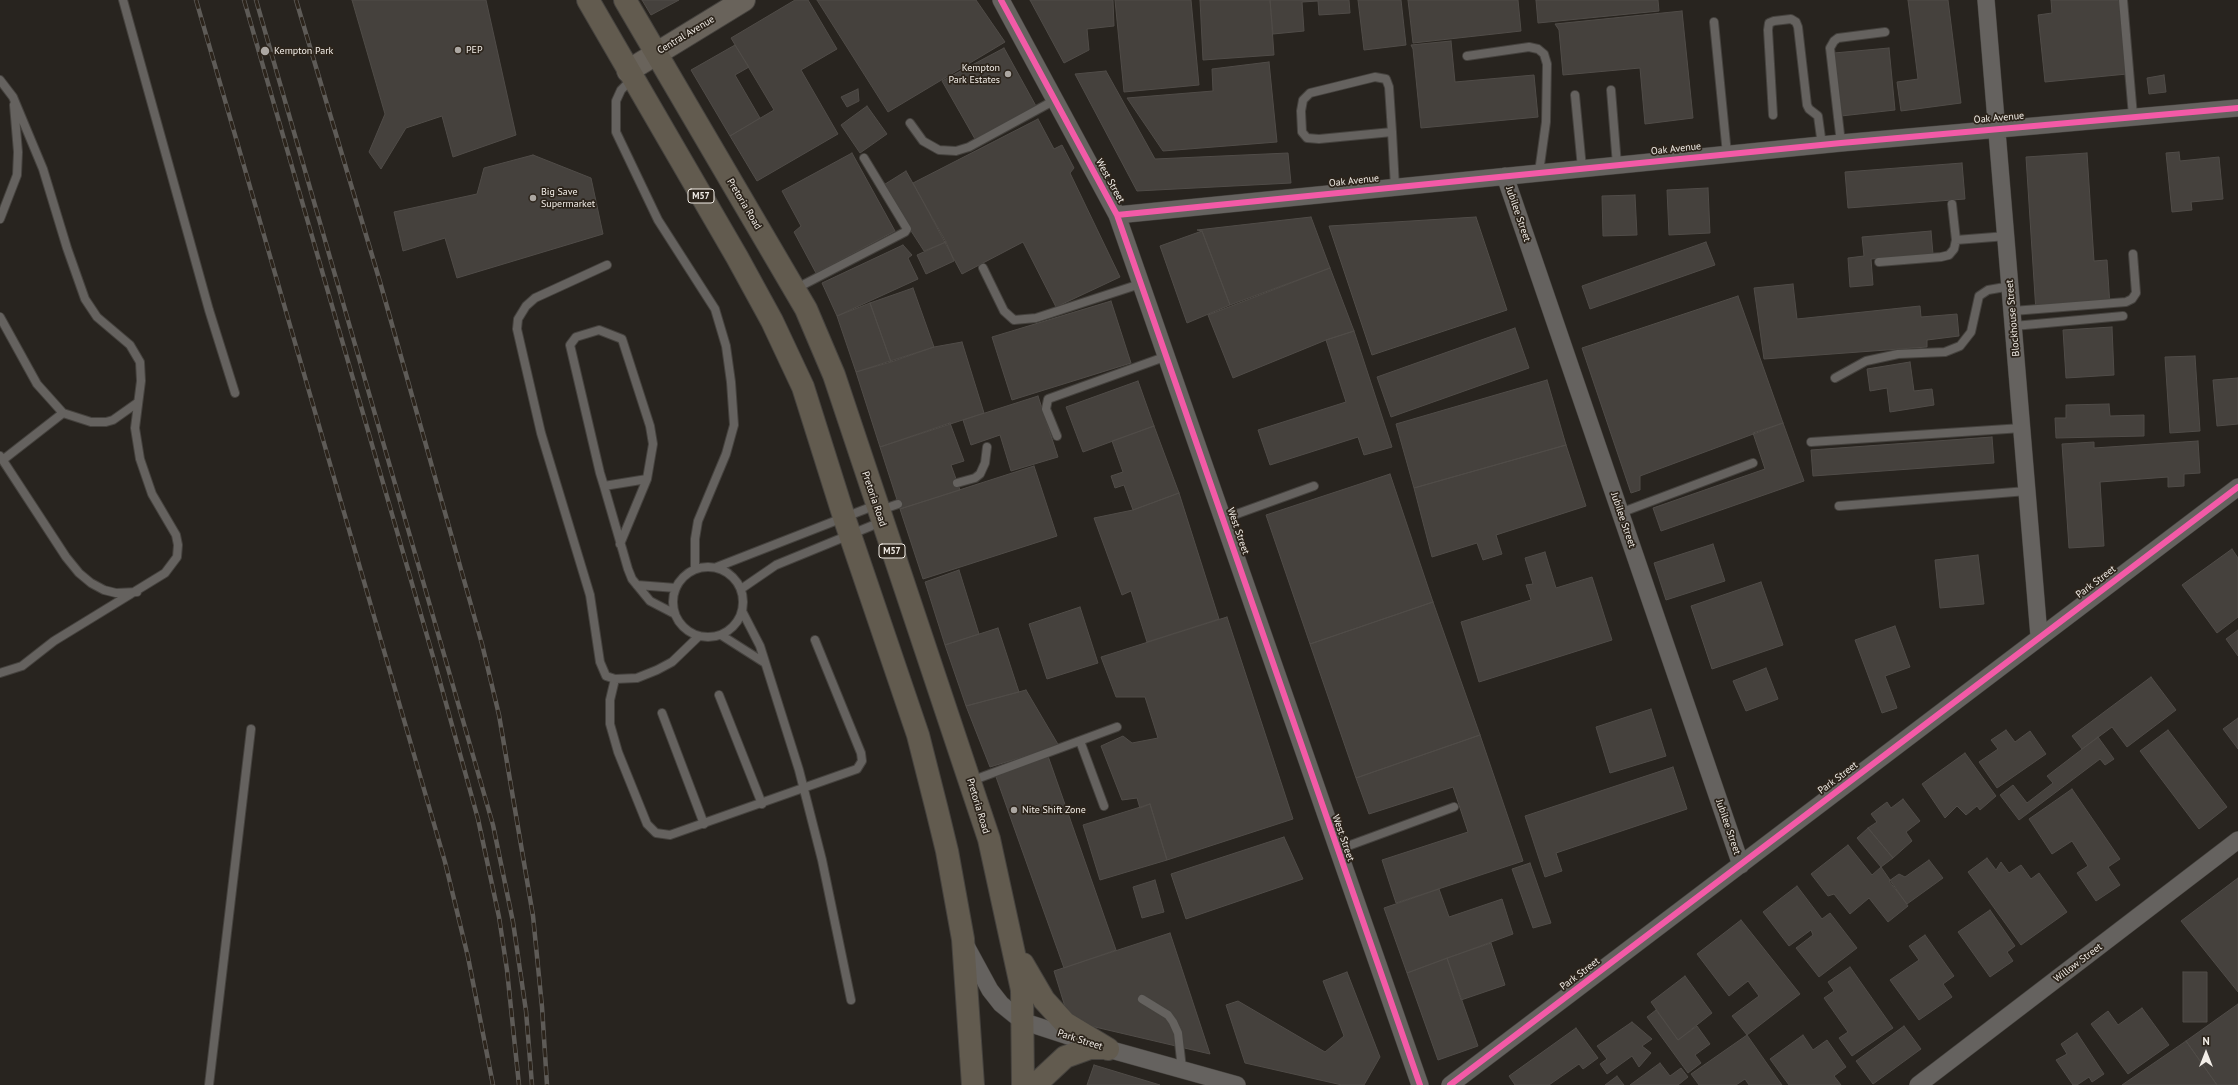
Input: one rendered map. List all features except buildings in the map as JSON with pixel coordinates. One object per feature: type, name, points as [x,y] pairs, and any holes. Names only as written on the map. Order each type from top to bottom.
[{"type":"main road","name":"M57","points":[[588,0],[772,321],[803,387],[847,527],[918,735],[947,851],[963,939],[973,1085]]},
{"type":"main road","name":"Pretoria Road","points":[[625,0],[806,308],[834,375],[879,513],[971,781],[989,839],[1022,990],[1023,1085]]},
{"type":"main road","name":"Central Avenue","points":[[631,75],[655,53],[744,0]]},
{"type":"main road","points":[[1013,945],[1034,984],[1054,1013],[1065,1023],[1107,1049]]},
{"type":"main road","points":[[1035,1085],[1065,1057],[1090,1048],[1107,1049]]},
{"type":"street","name":"West Street","points":[[1001,0],[1117,215],[1420,1085]]},
{"type":"street","name":"Blockhouse Street","points":[[1986,0],[1998,128],[2039,636]]},
{"type":"street","name":"Oak Avenue","points":[[1117,215],[1539,172],[1998,128],[2238,108]]},
{"type":"street","name":"Jubilee Street","points":[[1504,176],[1741,865]]},
{"type":"street","name":"Park Street","points":[[1450,1085],[1741,865],[2039,636],[2238,487]]},
{"type":"street","name":"Willow Street","points":[[1918,1085],[2238,840]]},
{"type":"street","name":"Park Street","points":[[963,939],[990,990],[1001,1004],[1022,1021],[1107,1049],[1237,1085]]},
{"type":"lane","points":[[123,0],[207,303],[235,393]]},
{"type":"lane","points":[[2123,0],[2133,116]]},
{"type":"lane","points":[[1774,115],[1768,30],[1769,24],[1774,21],[1791,19],[1796,22],[1798,27],[1807,105],[1809,109],[1818,116],[1822,145]]},
{"type":"lane","points":[[1714,22],[1727,154]]},
{"type":"lane","points":[[1841,143],[1830,48],[1834,41],[1838,38],[1884,32]]},
{"type":"lane","points":[[1467,56],[1529,47],[1538,49],[1544,54],[1547,64],[1546,122],[1539,172]]},
{"type":"lane","points":[[631,75],[616,101],[616,132],[658,220],[715,310],[726,346],[731,382],[734,425],[726,454],[698,521],[695,539],[696,569]]},
{"type":"lane","points":[[1392,132],[1319,139],[1307,138],[1302,132],[1301,111],[1303,100],[1310,93],[1375,77],[1386,79],[1389,87],[1392,132],[1395,187]]},
{"type":"lane","points":[[0,80],[13,97],[43,169],[67,248],[85,300],[97,317],[130,345],[140,362],[141,381],[135,428],[140,459],[152,494],[176,536],[178,545],[177,557],[165,573],[137,592],[54,641],[22,666],[0,673]]},
{"type":"lane","points":[[1611,90],[1617,165]]},
{"type":"lane","points":[[1575,96],[1582,168]]},
{"type":"lane","points":[[0,219],[17,175],[18,152],[13,97]]},
{"type":"lane","points":[[910,123],[923,141],[939,150],[956,151],[969,147],[1055,100]]},
{"type":"lane","points":[[794,289],[905,232],[907,229],[864,158]]},
{"type":"lane","points":[[1879,262],[1949,255],[1954,250],[1956,240],[1952,204]]},
{"type":"lane","points":[[1956,240],[2007,236]]},
{"type":"lane","points":[[2013,318],[2126,302],[2136,293],[2133,254]]},
{"type":"lane","points":[[608,265],[536,298],[526,306],[521,313],[517,329],[541,433],[590,594],[600,662],[606,676],[615,679],[637,678],[657,670],[672,662],[699,636]]},
{"type":"lane","points":[[983,268],[1004,311],[1014,320],[1036,318],[1140,284]]},
{"type":"lane","points":[[1835,378],[1872,360],[1898,354],[1945,352],[1960,346],[1971,332],[1979,296],[1988,290],[2011,286]]},
{"type":"lane","points":[[2013,318],[2123,316]]},
{"type":"lane","points":[[0,317],[37,384],[63,413],[91,422],[106,422],[114,420],[137,403]]},
{"type":"lane","points":[[620,544],[647,479],[653,444],[650,426],[622,339],[599,330],[576,337],[570,345],[604,486],[620,544],[628,569],[637,585],[650,601],[675,614]]},
{"type":"lane","points":[[1057,436],[1046,409],[1048,399],[1167,356]]},
{"type":"lane","points":[[63,413],[2,458],[66,557],[79,573],[91,583],[104,590],[116,593],[137,592]]},
{"type":"lane","points":[[1811,442],[2022,428]]},
{"type":"lane","points":[[958,484],[975,478],[980,474],[985,463],[988,447]]},
{"type":"lane","points":[[1620,513],[1753,463]]},
{"type":"lane","points":[[604,486],[647,479]]},
{"type":"lane","points":[[1223,519],[1314,486]]},
{"type":"lane","points":[[1839,506],[2027,491]]},
{"type":"lane","points":[[741,589],[776,566],[847,527],[898,504]]},
{"type":"lane","points":[[717,567],[732,576],[741,589],[744,600],[742,611],[738,621],[721,635],[710,637],[699,636],[689,631],[681,624],[675,614],[673,604],[676,588],[686,574],[706,566],[717,567],[847,527],[879,513]]},
{"type":"lane","points":[[637,585],[676,588]]},
{"type":"lane","points":[[742,611],[760,646],[804,789],[822,860],[850,1000]]},
{"type":"lane","points":[[721,635],[765,663]]},
{"type":"lane","points":[[615,679],[610,700],[610,724],[618,752],[646,824],[656,833],[670,835],[762,804],[857,769],[862,761],[861,753],[815,640]]},
{"type":"lane","points":[[718,695],[762,804]]},
{"type":"lane","points":[[662,713],[704,824]]},
{"type":"lane","points":[[971,781],[1117,727]]},
{"type":"lane","points":[[209,1085],[251,730]]},
{"type":"lane","points":[[1080,741],[1104,806]]},
{"type":"lane","points":[[1337,850],[1454,807]]},
{"type":"lane","points":[[1142,999],[1168,1015],[1173,1022],[1178,1033],[1182,1069]]},
{"type":"railway","points":[[196,0],[445,862],[468,957],[493,1085]]},
{"type":"railway","points":[[244,0],[434,660],[478,819],[499,917],[507,970],[519,1085]]},
{"type":"railway","points":[[256,0],[493,825],[513,922],[526,1011],[532,1085]]},
{"type":"railway","points":[[296,0],[380,282],[482,644],[499,715],[533,916],[542,1007],[547,1085]]},
{"type":"cycle path","points":[[1001,0],[1117,215],[1420,1085]]},
{"type":"cycle path","points":[[1117,215],[1841,143],[2238,108]]},
{"type":"cycle path","points":[[1450,1085],[2238,487]]},
{"type":"place","name":"PEP","points":[[458,50]]},
{"type":"place","name":"Kempton Park","points":[[265,51]]},
{"type":"place","name":"Kempton Park Estates","points":[[1008,74]]},
{"type":"place","name":"Big Save Supermarket","points":[[533,198]]},
{"type":"place","name":"Nite Shift Zone","points":[[1014,810]]}]
